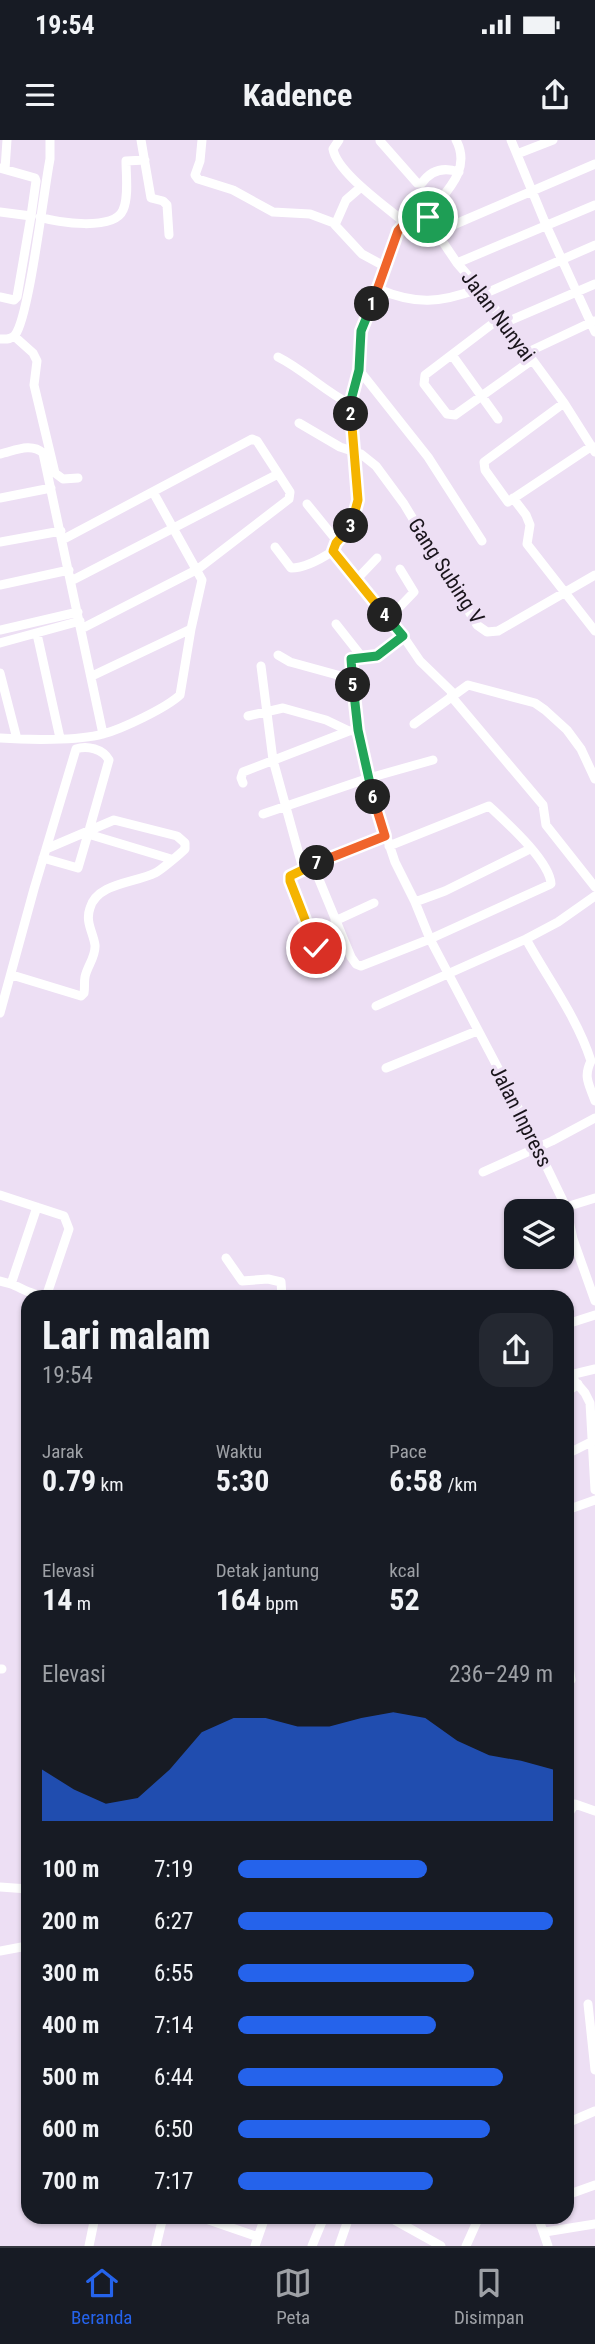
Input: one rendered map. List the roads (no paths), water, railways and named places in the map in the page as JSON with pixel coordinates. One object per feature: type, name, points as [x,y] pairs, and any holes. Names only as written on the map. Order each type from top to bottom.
[{"type":"street","points":[[0,339],[14,336],[26,300],[35,217],[34,178],[3,169],[7,140]]},
{"type":"street","points":[[0,297],[14,300],[17,297],[50,159],[50,140]]},
{"type":"street","points":[[141,140],[151,198],[164,202],[169,211],[169,235]]},
{"type":"street","points":[[202,140],[200,162],[195,175],[198,179],[233,190],[272,212],[310,214],[334,223],[362,254],[386,267]]},
{"type":"street","points":[[339,140],[332,149],[333,154],[361,187],[405,223]]},
{"type":"street","points":[[275,547],[291,568],[296,568],[319,560],[352,525],[357,489],[350,404],[359,370],[361,331],[396,235],[405,223],[428,220],[429,214],[459,172],[463,156],[456,140]]},
{"type":"street","points":[[511,140],[546,225],[593,321],[595,332]]},
{"type":"street","points":[[517,154],[553,140]]},
{"type":"street","points":[[380,141],[419,184],[429,173],[439,169],[459,172]]},
{"type":"street","points":[[0,212],[70,223],[116,219],[125,206],[126,161],[145,160]]},
{"type":"street","points":[[437,232],[595,164]]},
{"type":"street","points":[[334,223],[346,200],[361,187]]},
{"type":"street","points":[[457,263],[595,205]]},
{"type":"street","name":"Jalan Nunyai","points":[[428,220],[457,263],[564,403],[593,449]]},
{"type":"street","points":[[378,289],[393,295],[425,301],[451,299],[481,292],[595,245]]},
{"type":"street","points":[[593,321],[529,356],[456,415],[450,415],[424,384],[425,375],[502,320],[595,284]]},
{"type":"street","points":[[14,336],[33,353],[37,361],[34,386],[55,473],[63,479],[78,478]]},
{"type":"street","points":[[452,355],[498,419]]},
{"type":"street","points":[[278,357],[350,404]]},
{"type":"street","points":[[359,370],[428,457],[482,541]]},
{"type":"street","points":[[564,403],[484,462],[485,470],[508,502],[593,449]]},
{"type":"street","points":[[299,423],[340,447],[353,451]]},
{"type":"street","points":[[0,542],[62,535],[153,492],[252,439],[257,442],[289,490],[289,499],[198,569],[79,621],[0,643]]},
{"type":"street","points":[[0,454],[29,447],[38,448],[43,453],[103,734]]},
{"type":"street","name":"Gang Subing V","points":[[353,451],[368,458],[376,466],[404,504],[477,625],[486,632],[498,631],[595,575]]},
{"type":"street","points":[[71,581],[278,474]]},
{"type":"street","points":[[0,498],[51,488]]},
{"type":"street","points":[[0,738],[17,740],[103,734],[143,717],[180,695],[202,580],[153,492]]},
{"type":"street","points":[[513,498],[530,525],[527,544],[595,631]]},
{"type":"street","points":[[307,504],[357,579],[421,662],[453,695],[543,805],[546,825],[595,887]]},
{"type":"street","points":[[357,579],[377,558]]},
{"type":"street","points":[[388,619],[414,592],[400,569]]},
{"type":"street","points":[[0,585],[69,570]]},
{"type":"street","points":[[0,630],[79,621]]},
{"type":"street","points":[[336,624],[362,657]]},
{"type":"street","points":[[92,677],[191,629]]},
{"type":"street","points":[[37,634],[60,738]]},
{"type":"street","points":[[278,655],[290,662],[352,679],[351,659],[380,655],[403,636]]},
{"type":"street","points":[[261,666],[273,760],[303,869]]},
{"type":"street","points":[[0,673],[17,740]]},
{"type":"street","name":"Jalan Inpress","points":[[352,679],[353,730],[389,846],[430,939],[562,1199]]},
{"type":"street","points":[[414,724],[471,685],[535,703],[567,730],[581,749],[595,779]]},
{"type":"street","points":[[248,716],[283,708],[353,730]]},
{"type":"street","points":[[243,783],[243,772],[353,730]]},
{"type":"street","points":[[0,1013],[45,853],[76,749],[99,751],[106,755],[109,760],[78,868],[45,853]]},
{"type":"street","points":[[263,814],[369,778],[433,760]]},
{"type":"street","points":[[313,865],[346,946],[354,962],[361,966],[549,887],[550,877],[539,860],[489,806],[389,846]]},
{"type":"street","points":[[12,975],[80,996],[84,993],[85,976],[95,946],[88,925],[89,910],[94,898],[118,885],[154,873],[178,856],[185,849],[185,843],[177,836],[114,820],[45,853]]},
{"type":"street","points":[[89,831],[171,859]]},
{"type":"street","points":[[346,946],[320,952],[314,943],[290,876],[385,836]]},
{"type":"street","points":[[415,902],[445,891],[530,849]]},
{"type":"street","points":[[376,1006],[526,939],[558,922],[595,895]]},
{"type":"street","points":[[335,921],[374,903]]},
{"type":"street","points":[[526,939],[546,977],[573,1018],[587,1050],[591,1061],[586,1076],[595,1101]]},
{"type":"street","points":[[386,1068],[477,1031]]},
{"type":"street","points":[[483,1172],[595,1118]]},
{"type":"street","points":[[0,1195],[64,1216],[69,1223],[68,1235],[49,1290]]},
{"type":"street","points":[[574,1205],[595,1198]]},
{"type":"street","points":[[11,1284],[37,1208]]},
{"type":"street","name":"Jalan Inpress","points":[[574,1242],[595,1301]]},
{"type":"street","points":[[226,1258],[242,1281],[268,1279],[281,1282],[282,1290]]},
{"type":"street","points":[[0,1281],[27,1290]]},
{"type":"street","points":[[574,1322],[595,1315]]},
{"type":"street","points":[[574,1372],[595,1369]]},
{"type":"street","points":[[574,1379],[590,1403],[595,1490]]},
{"type":"street","points":[[574,1387],[578,1384]]},
{"type":"street","points":[[574,1450],[594,1440]]},
{"type":"street","points":[[574,1508],[595,1500]]},
{"type":"street","points":[[574,1806],[595,1811]]},
{"type":"street","points":[[0,1887],[21,1888]]},
{"type":"street","points":[[0,1951],[21,1948]]},
{"type":"street","points":[[588,2004],[595,2070]]},
{"type":"street","points":[[574,2120],[595,2111]]},
{"type":"street","points":[[574,2192],[595,2185]]},
{"type":"street","points":[[89,2246],[94,2224]]},
{"type":"street","points":[[156,2246],[161,2224]]},
{"type":"street","points":[[217,2224],[257,2241],[263,2224]]},
{"type":"street","points":[[312,2246],[321,2224]]},
{"type":"street","points":[[339,2246],[346,2224]]},
{"type":"street","points":[[402,2224],[441,2246]]},
{"type":"street","points":[[466,2246],[477,2224]]},
{"type":"street","points":[[541,2224],[548,2246]]},
{"type":"street","points":[[545,2232],[595,2224]]}]
